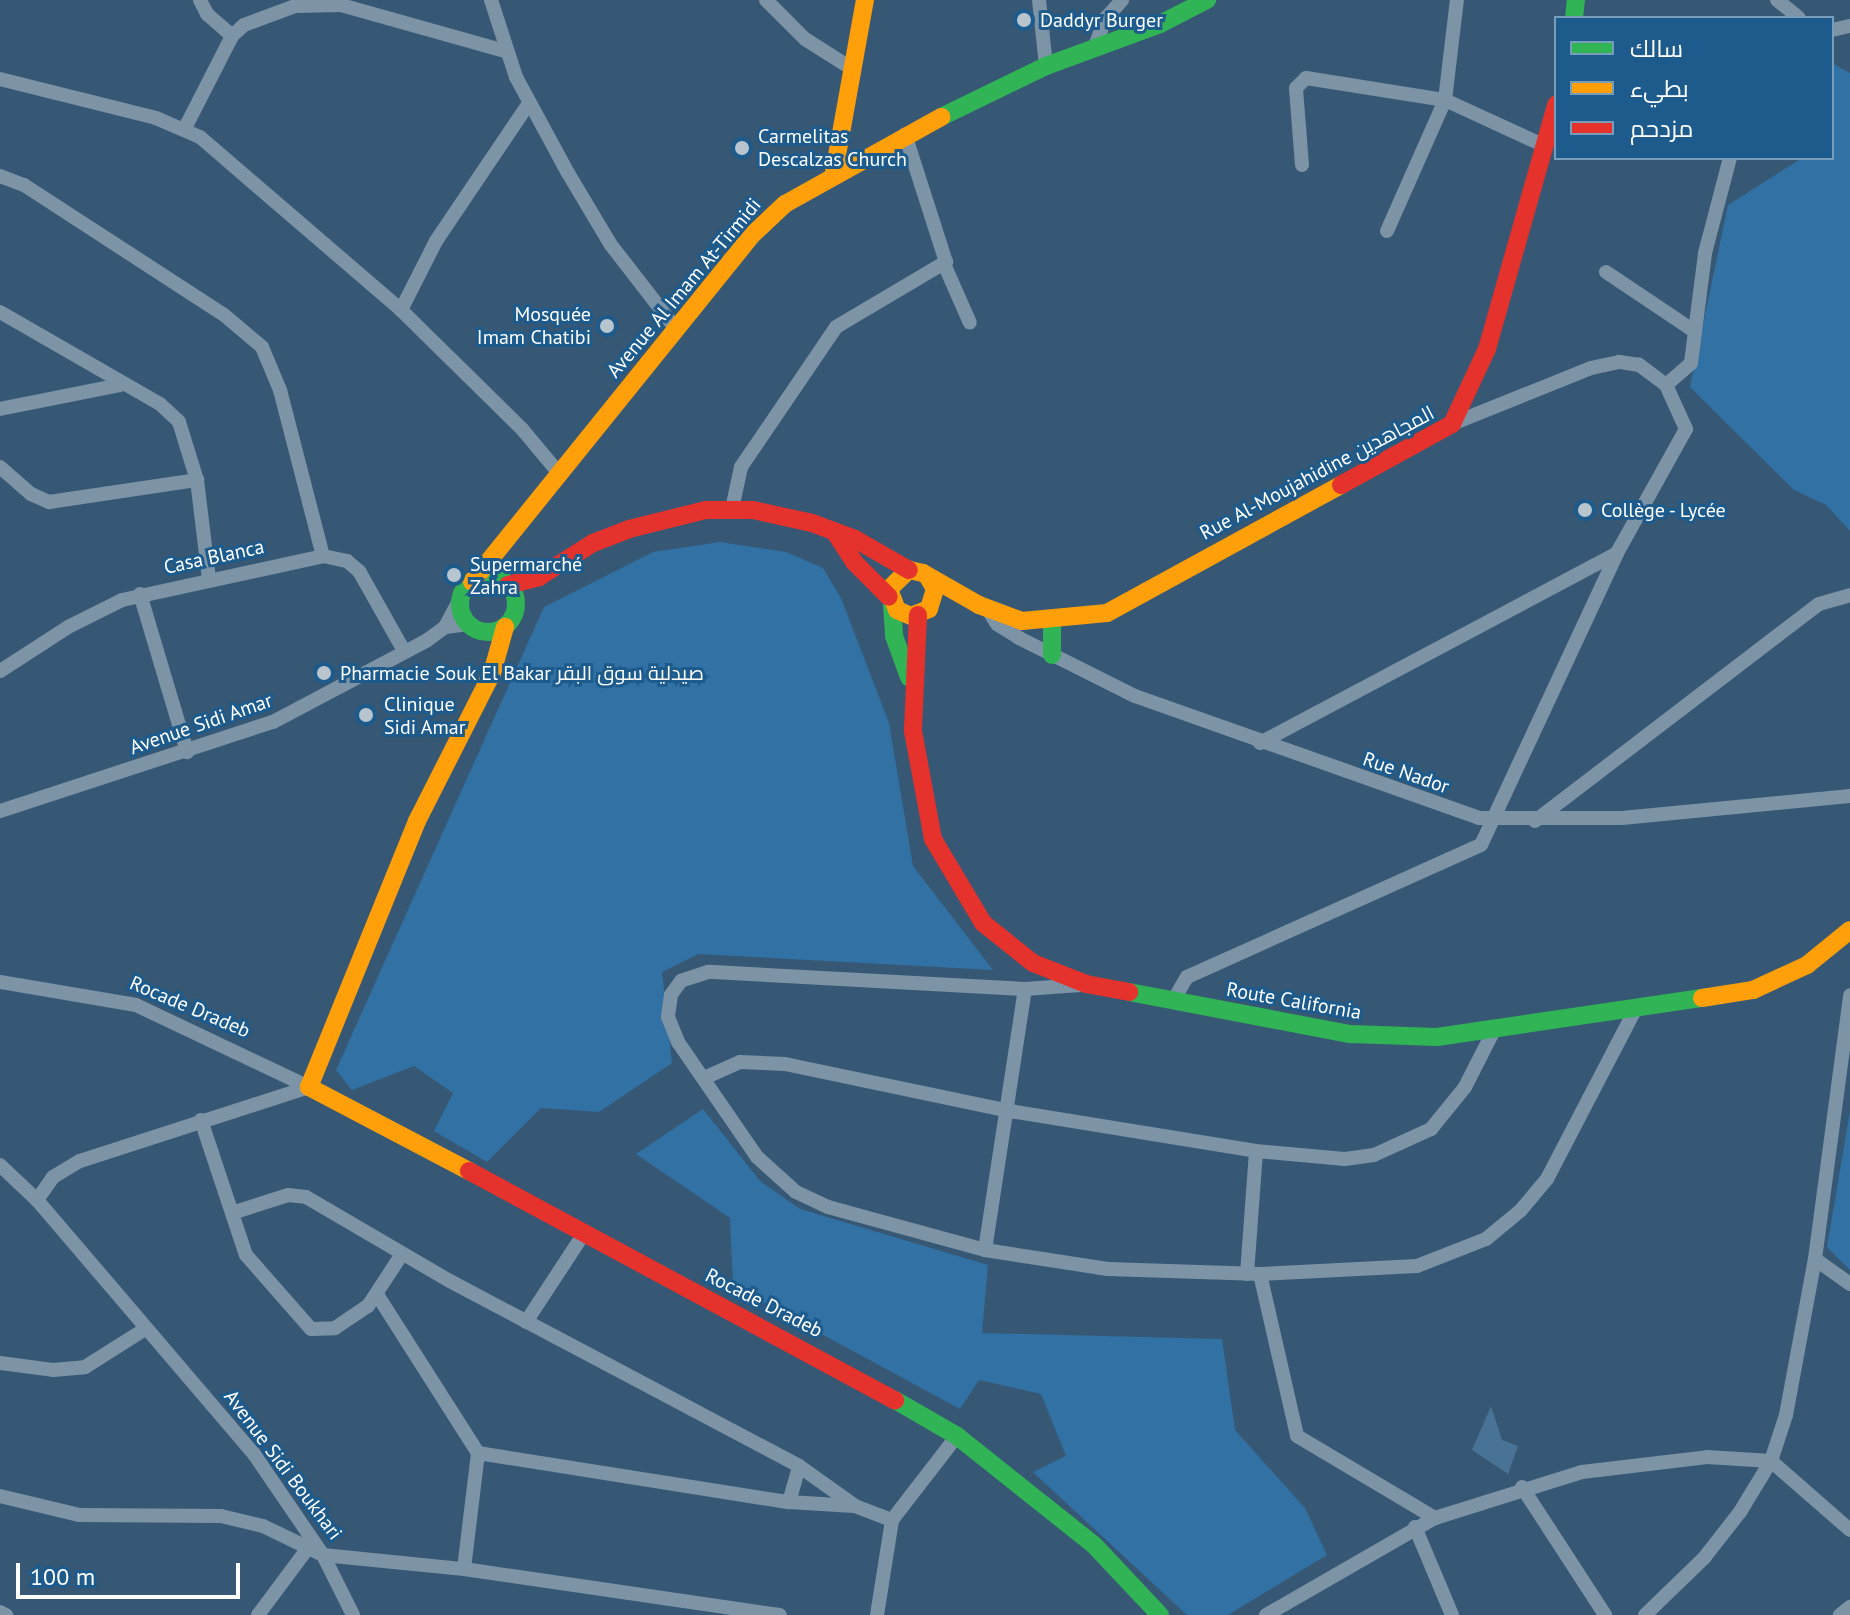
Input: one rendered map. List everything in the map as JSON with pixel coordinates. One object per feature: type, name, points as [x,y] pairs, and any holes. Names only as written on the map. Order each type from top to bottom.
[{"type":"street","points":[[200,0],[207,14],[232,36]]},
{"type":"street","points":[[491,0],[529,103],[611,245],[677,330]]},
{"type":"street","points":[[766,0],[805,39],[854,70]]},
{"type":"street","points":[[834,172],[865,0]]},
{"type":"street","points":[[1039,0],[1046,66]]},
{"type":"street","points":[[1095,46],[1106,18],[1122,0]]},
{"type":"street","points":[[1387,231],[1445,100],[1457,0]]},
{"type":"street","points":[[1777,0],[1797,16]]},
{"type":"street","name":"Avenue Al Imam At-Tirmidi","points":[[467,588],[758,229],[785,204],[834,172],[905,134],[1046,66],[1203,1]]},
{"type":"street","points":[[185,128],[232,36],[279,10],[328,3],[508,52]]},
{"type":"street","points":[[0,79],[185,128],[247,175],[401,310],[522,429],[558,472]]},
{"type":"street","points":[[1302,165],[1295,110],[1300,80],[1445,100],[1545,146]]},
{"type":"street","points":[[401,310],[442,230],[529,103]]},
{"type":"street","name":"Rue Al-Moujahidine المجاهدين","points":[[928,577],[983,606],[1022,621],[1084,619],[1126,604],[1452,424],[1478,376],[1554,112]]},
{"type":"street","points":[[905,134],[944,249],[944,264],[970,323]]},
{"type":"street","points":[[1666,385],[1691,363],[1705,253],[1729,160]]},
{"type":"street","points":[[0,176],[24,185],[223,314],[262,347],[280,390],[323,556],[347,561],[359,571],[404,651],[445,627],[467,588],[487,577],[505,582],[539,577]]},
{"type":"street","points":[[732,509],[741,467],[836,327],[944,264]]},
{"type":"street","points":[[1606,272],[1694,331]]},
{"type":"street","points":[[0,312],[120,385],[160,404],[179,422],[197,480],[209,579]]},
{"type":"street","points":[[1173,1001],[1187,977],[1481,845],[1617,553],[1685,434],[1682,415],[1666,385],[1639,365],[1611,363],[1452,424]]},
{"type":"street","points":[[0,409],[120,385]]},
{"type":"street","points":[[0,467],[31,494],[49,502],[197,480]]},
{"type":"street","points":[[37,1200],[70,1165],[309,1087],[417,821],[498,656],[505,627],[539,577],[593,543],[658,518],[732,509],[774,513],[836,534],[874,548],[909,570],[928,577],[935,596],[924,612],[903,614],[854,562],[836,534]]},
{"type":"street","points":[[503,544],[505,582],[516,607]]},
{"type":"street","points":[[1260,743],[1617,553]]},
{"type":"street","name":"Casa Blanca","points":[[0,671],[80,620],[140,594],[323,556]]},
{"type":"street","points":[[891,601],[896,577],[909,570]]},
{"type":"street","points":[[467,588],[461,610],[498,656]]},
{"type":"street","points":[[140,594],[187,752]]},
{"type":"street","points":[[1535,821],[1819,604],[1850,595]]},
{"type":"street","name":"Route California","points":[[891,601],[894,636],[912,684],[927,819],[948,873],[983,923],[1013,949],[1086,984],[1378,1037],[1493,1032],[1770,985],[1807,965],[1850,930]]},
{"type":"street","name":"Rue Al-Moujahidine المجاهدين","points":[[924,612],[983,606]]},
{"type":"street","name":"Rue Nador","points":[[983,606],[997,624],[1135,696],[1463,814],[1494,820],[1535,821],[1850,796]]},
{"type":"street","name":"Route California","points":[[912,684],[924,612]]},
{"type":"street","points":[[1052,622],[1052,655]]},
{"type":"street","points":[[445,627],[505,627]]},
{"type":"street","name":"Avenue Sidi Amar","points":[[0,811],[273,722],[404,651]]},
{"type":"street","points":[[1086,984],[1025,989],[691,975],[671,995],[668,1017],[757,1157],[796,1192],[874,1223],[985,1250],[1108,1269],[1254,1274],[1417,1266],[1486,1239],[1521,1210],[1547,1179],[1635,1010]]},
{"type":"street","name":"Rocade Dradeb","points":[[0,982],[136,1005],[309,1087],[583,1235],[820,1357],[957,1436],[1094,1545],[1160,1615]]},
{"type":"street","points":[[985,1250],[1010,1111],[1025,989]]},
{"type":"street","points":[[1645,1615],[1704,1558],[1771,1461],[1795,1383],[1850,995]]},
{"type":"street","points":[[704,1078],[740,1062],[785,1064],[1010,1111],[1256,1151],[1345,1159],[1374,1155],[1419,1136],[1441,1120],[1465,1087],[1493,1032]]},
{"type":"street","points":[[201,1120],[250,1261],[311,1329],[335,1328],[378,1296],[402,1254]]},
{"type":"street","points":[[1256,1151],[1254,1274],[1297,1436],[1435,1518]]},
{"type":"street","name":"Avenue Sidi Boukhari","points":[[0,1165],[37,1200],[246,1445],[323,1555],[464,1569],[780,1615]]},
{"type":"street","points":[[232,1213],[299,1195],[526,1322],[799,1466],[855,1506],[892,1520]]},
{"type":"street","points":[[526,1322],[583,1235]]},
{"type":"street","points":[[1815,1259],[1850,1284]]},
{"type":"street","points":[[378,1296],[478,1453],[464,1569]]},
{"type":"street","points":[[0,1363],[53,1370],[85,1367],[145,1329]]},
{"type":"street","points":[[877,1615],[892,1520],[957,1436]]},
{"type":"street","points":[[478,1453],[789,1502],[855,1506]]},
{"type":"street","points":[[1266,1615],[1415,1527],[1522,1487],[1582,1472],[1655,1462],[1729,1457],[1771,1461],[1850,1530]]},
{"type":"street","points":[[789,1502],[799,1466]]},
{"type":"street","points":[[1522,1487],[1605,1615]]},
{"type":"street","points":[[0,1496],[79,1515],[221,1516],[263,1526],[323,1555],[353,1615]]},
{"type":"street","points":[[1415,1527],[1452,1615]]},
{"type":"street","points":[[258,1615],[308,1548]]},
{"type":"street","points":[[1840,1615],[1850,1607]]},
{"type":"street","points":[[0,1612],[6,1615]]},
{"type":"shaded area","points":[[1834,64],[1850,73],[1850,531],[1826,505],[1794,490],[1690,387],[1728,205],[1799,160],[1834,160]]},
{"type":"shaded area","points":[[720,542],[786,552],[823,568],[841,598],[889,723],[913,866],[993,970],[698,954],[662,972],[672,1063],[599,1112],[541,1108],[487,1162],[434,1131],[453,1093],[414,1066],[352,1090],[336,1070],[544,607],[653,552]]},
{"type":"shaded area","points":[[703,1109],[760,1181],[800,1209],[988,1265],[982,1333],[1222,1339],[1235,1430],[1305,1508],[1327,1555],[1228,1615],[1187,1615],[1033,1472],[1066,1456],[1041,1394],[979,1380],[960,1409],[733,1286],[730,1218],[636,1154]]},
{"type":"shaded area","points":[[1850,1111],[1850,1270],[1827,1247]]},
{"type":"shaded area","points":[[1491,1406],[1502,1440],[1518,1446],[1508,1474],[1472,1450]]},
{"type":"traffic: fast","points":[[941,117],[1046,66],[1160,24],[1207,0]]},
{"type":"traffic: fast","points":[[1574,16],[1576,0]]},
{"type":"traffic: fast","points":[[488,576],[508,584],[516,604],[508,624],[488,632],[468,624],[460,604],[468,584],[488,576]]},
{"type":"traffic: fast","points":[[892,605],[894,636],[909,677]]},
{"type":"traffic: fast","points":[[1052,622],[1052,655]]},
{"type":"traffic: fast","points":[[1129,992],[1350,1034],[1437,1037],[1702,998]]},
{"type":"traffic: fast","points":[[895,1400],[957,1436],[1094,1545],[1160,1615]]},
{"type":"traffic: slow","points":[[834,172],[865,0]]},
{"type":"traffic: slow","points":[[472,582],[751,236],[785,204],[941,117]]},
{"type":"traffic: slow","points":[[928,577],[935,589],[929,609],[911,616],[897,610],[889,589],[909,570],[923,573],[979,605],[1022,621],[1107,613],[1341,485]]},
{"type":"traffic: slow","points":[[469,1171],[309,1087],[417,821],[492,673],[505,627]]},
{"type":"traffic: slow","points":[[1702,998],[1753,990],[1807,965],[1850,930]]},
{"type":"traffic: jam","points":[[1341,485],[1452,424],[1487,349],[1554,112]]},
{"type":"traffic: jam","points":[[508,585],[539,577],[593,543],[629,529],[706,510],[753,510],[812,523],[855,539],[909,570]]},
{"type":"traffic: jam","points":[[836,534],[854,562],[889,597]]},
{"type":"traffic: jam","points":[[918,615],[913,731],[933,839],[983,923],[1033,963],[1086,984],[1129,992]]},
{"type":"traffic: jam","points":[[469,1171],[895,1400]]},
{"type":"place","name":"Daddyr Burger","points":[[1024,20]]},
{"type":"place","name":"Carmelitas Descalzas Church","points":[[742,148]]},
{"type":"place","name":"Mosquée Imam Chatibi","points":[[607,326]]},
{"type":"place","name":"Collège - Lycée","points":[[1585,510]]},
{"type":"place","name":"Supermarché Zahra","points":[[454,575]]},
{"type":"place","name":"Pharmacie Souk El Bakar صيدلية سوق البقر","points":[[324,673]]},
{"type":"place","name":"Clinique Sidi Amar","points":[[366,715]]}]
